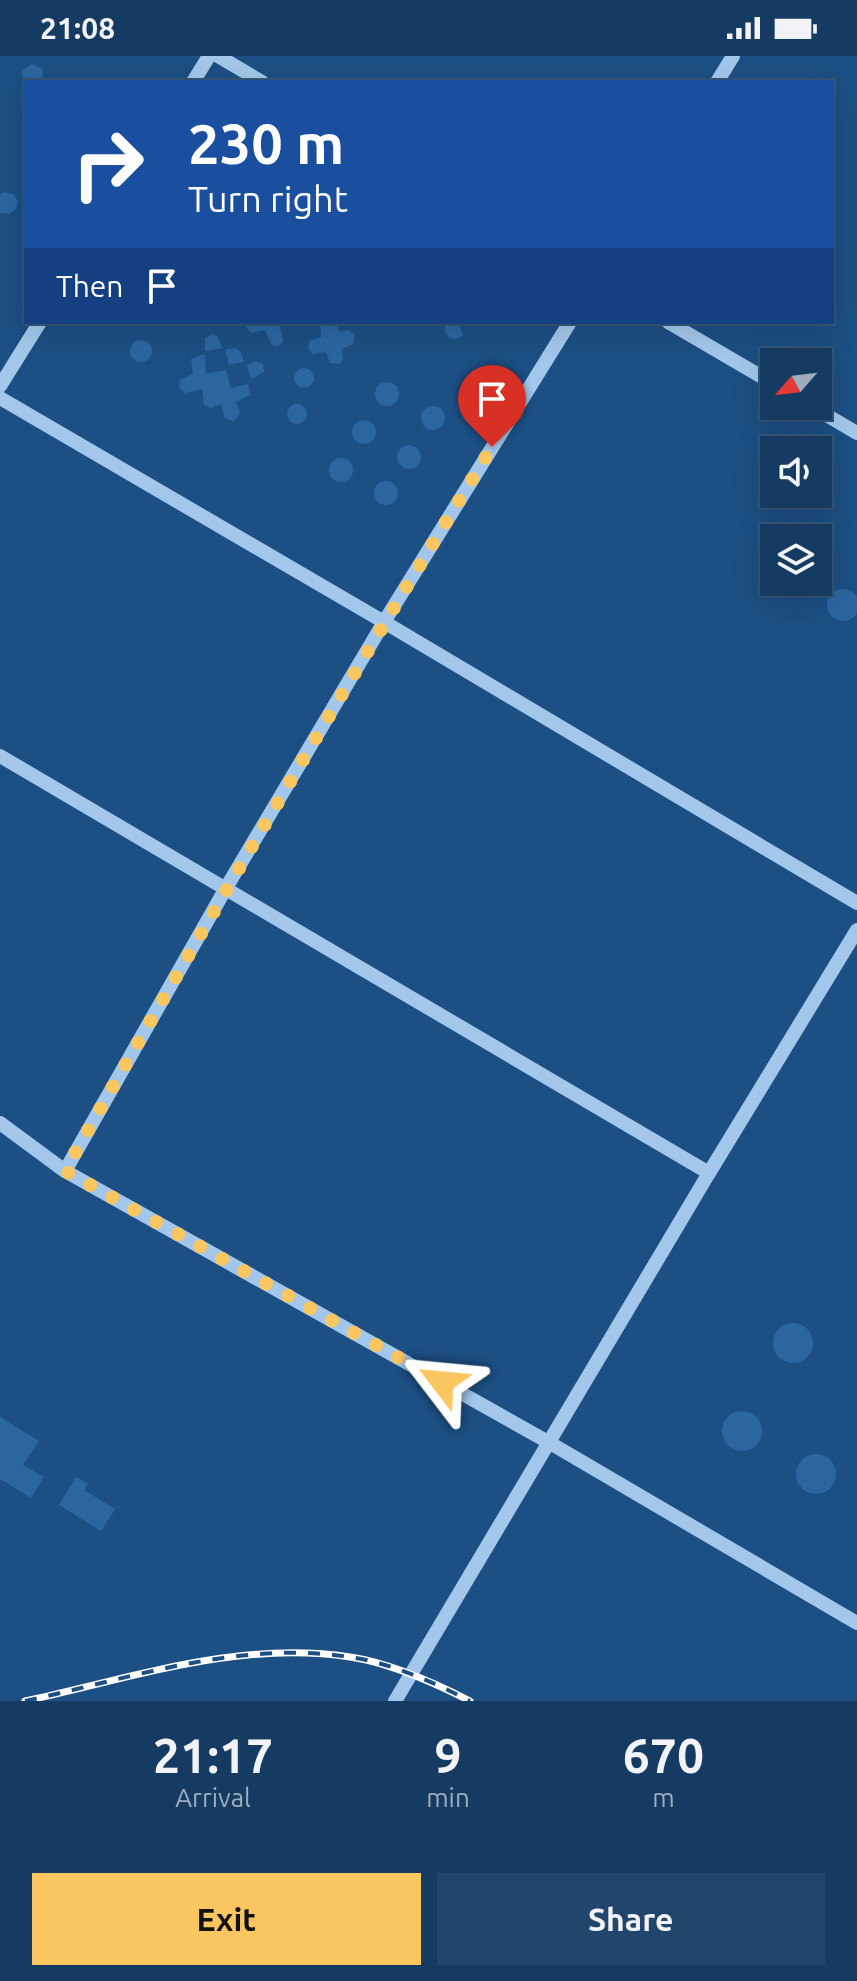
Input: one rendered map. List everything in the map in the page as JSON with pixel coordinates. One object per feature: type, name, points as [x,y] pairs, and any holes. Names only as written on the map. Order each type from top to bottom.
[{"type":"lane","points":[[194,80],[209,56]]},
{"type":"lane","points":[[218,56],[259,80]]},
{"type":"lane","points":[[718,80],[733,56]]},
{"type":"lane","points":[[0,386],[39,324]]},
{"type":"lane","points":[[65,1171],[226,888],[384,622],[569,324]]},
{"type":"lane","points":[[671,324],[760,376]]},
{"type":"lane","points":[[0,398],[857,903]]},
{"type":"lane","points":[[832,418],[857,433]]},
{"type":"lane","points":[[0,756],[709,1173]]},
{"type":"lane","points":[[395,1701],[857,930]]},
{"type":"lane","points":[[0,1123],[65,1171],[550,1443],[857,1623]]},
{"type":"building","points":[[32,64],[43,69],[42,80],[24,82],[22,71]]},
{"type":"building","points":[[0,194],[14,194],[18,202],[16,209],[9,214],[0,213]]},
{"type":"building","points":[[244,324],[284,324],[280,326],[283,342],[278,346],[272,345],[265,330],[251,333]]},
{"type":"building","points":[[320,324],[336,324],[340,332],[348,330],[355,335],[353,344],[342,349],[343,359],[339,364],[330,363],[326,352],[312,354],[308,348],[309,341],[321,337]]},
{"type":"building","points":[[445,324],[459,324],[463,336],[449,338]]},
{"type":"building","points":[[213,334],[218,337],[222,348],[205,351],[205,338]]},
{"type":"building","points":[[141,340],[149,343],[152,351],[149,359],[141,362],[133,359],[130,351],[133,343]]},
{"type":"building","points":[[236,348],[244,362],[229,365],[225,350]]},
{"type":"building","points":[[205,354],[206,374],[226,370],[231,388],[248,384],[250,395],[236,402],[240,413],[234,421],[225,418],[221,404],[211,408],[204,405],[202,389],[185,393],[179,388],[180,380],[193,374],[191,359]]},
{"type":"building","points":[[255,361],[263,364],[264,372],[251,379],[247,365]]},
{"type":"building","points":[[304,368],[311,371],[314,378],[311,385],[304,388],[297,385],[294,378],[297,371]]},
{"type":"building","points":[[387,382],[396,385],[399,394],[396,403],[387,406],[378,403],[375,394],[378,385]]},
{"type":"building","points":[[297,404],[304,407],[307,414],[304,421],[297,424],[290,421],[287,414],[290,407]]},
{"type":"building","points":[[433,406],[442,409],[445,418],[442,427],[433,430],[424,427],[421,418],[424,409]]},
{"type":"building","points":[[364,420],[373,423],[376,432],[373,441],[364,444],[355,441],[352,432],[355,423]]},
{"type":"building","points":[[409,445],[418,448],[421,457],[418,466],[409,469],[400,466],[397,457],[400,448]]},
{"type":"building","points":[[341,458],[350,461],[353,470],[350,479],[341,482],[332,479],[329,470],[332,461]]},
{"type":"building","points":[[386,481],[395,484],[398,493],[395,502],[386,505],[377,502],[374,493],[377,484]]},
{"type":"building","points":[[843,589],[854,594],[858,608],[854,616],[843,621],[832,616],[827,605],[832,594]]},
{"type":"building","points":[[793,1323],[807,1329],[813,1343],[807,1357],[793,1363],[779,1357],[773,1343],[779,1329]]},
{"type":"building","points":[[742,1411],[756,1417],[762,1431],[756,1445],[742,1451],[728,1445],[722,1431],[728,1417]]},
{"type":"building","points":[[0,1417],[39,1441],[23,1465],[44,1477],[31,1498],[0,1479]]},
{"type":"building","points":[[816,1454],[830,1460],[836,1474],[830,1488],[816,1494],[802,1488],[796,1474],[802,1460]]},
{"type":"building","points":[[76,1477],[88,1484],[84,1490],[115,1509],[101,1531],[59,1505]]},
{"type":"railway","points":[[25,1701],[186,1664],[267,1653],[309,1653],[381,1664],[427,1680],[470,1701]]},
{"type":"route","points":[[442,1382],[65,1171],[226,888],[492,447]]}]
